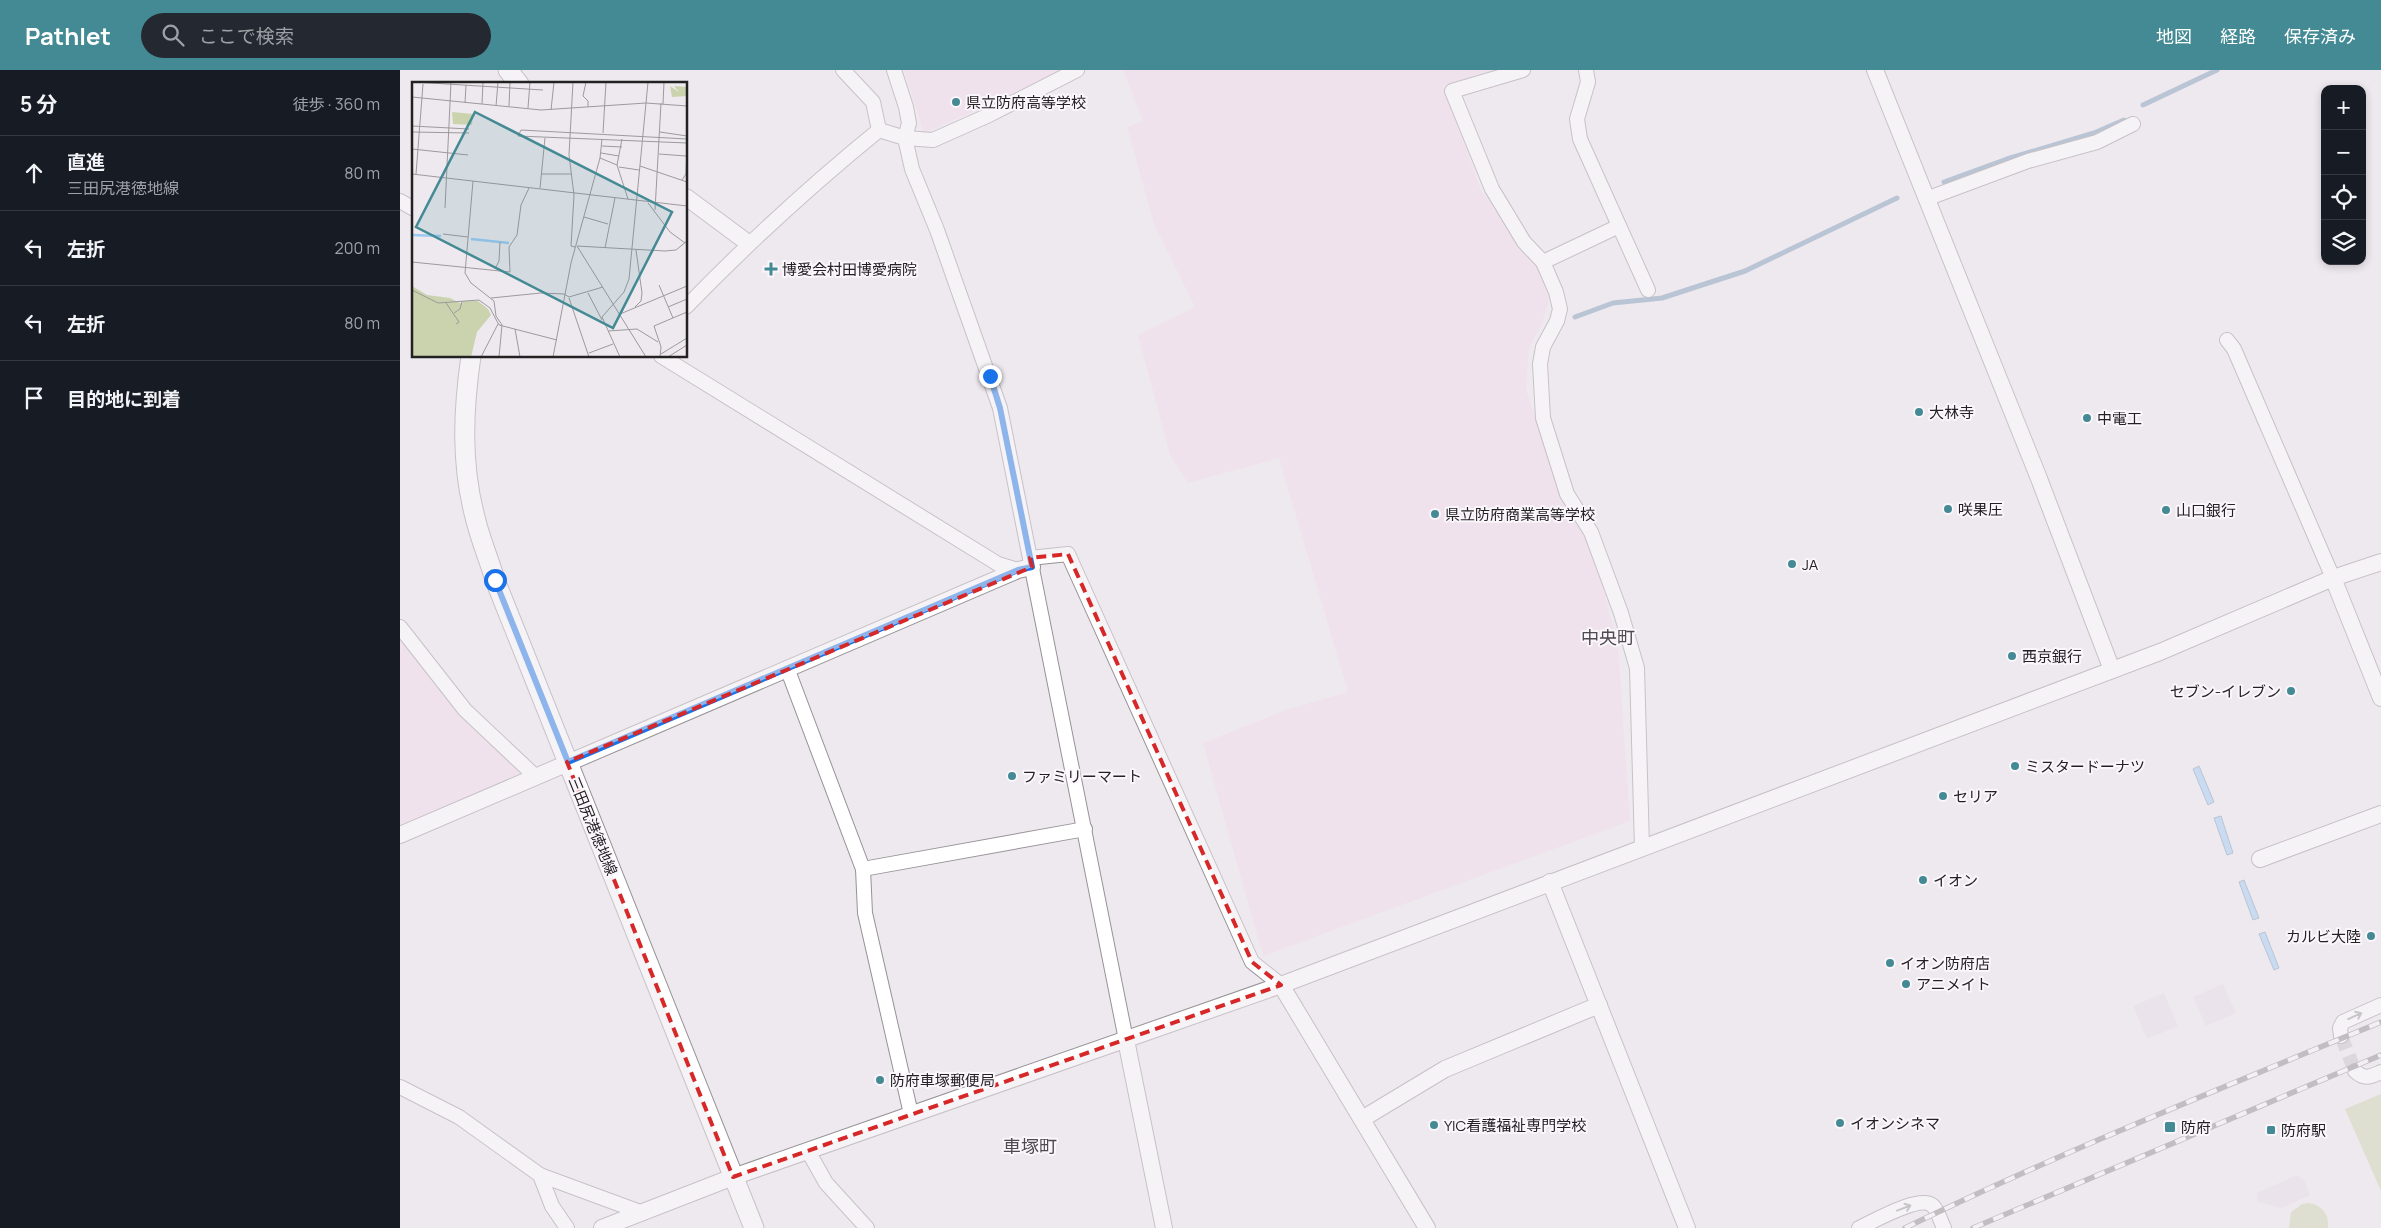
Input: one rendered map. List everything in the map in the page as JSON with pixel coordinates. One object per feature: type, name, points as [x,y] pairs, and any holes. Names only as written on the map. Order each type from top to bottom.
[{"type":"main road","points":[[508,70],[517,82]]},
{"type":"main road","name":"三田尻港徳地線","points":[[471,358],[464,398],[463,435],[466,472],[475,517],[495,580],[754,1228]]},
{"type":"street","points":[[842,70],[873,102],[879,130]]},
{"type":"street","points":[[894,70],[908,124],[904,138],[912,169],[940,240],[1000,408],[1027,565],[1085,828],[1164,1228]]},
{"type":"street","points":[[879,130],[904,138],[933,140],[989,115],[1077,70]]},
{"type":"street","points":[[1523,70],[1452,91],[1492,189],[1524,242],[1543,262],[1556,292],[1560,309],[1557,321],[1543,347],[1540,364],[1543,418],[1567,494],[1591,532],[1621,613],[1636,668],[1642,848]]},
{"type":"street","points":[[1586,70],[1588,82],[1577,119],[1580,139],[1648,290]]},
{"type":"street","points":[[1875,70],[2041,485],[2112,670]]},
{"type":"street","points":[[1926,198],[2028,161],[2097,142],[2133,124]]},
{"type":"street","points":[[688,304],[748,243],[807,189],[879,130]]},
{"type":"street","points":[[688,198],[748,243]]},
{"type":"street","points":[[1543,262],[1619,226]]},
{"type":"street","points":[[2227,340],[2238,358],[2333,578],[2381,698]]},
{"type":"street","points":[[664,358],[998,564],[1027,565]]},
{"type":"street","points":[[400,835],[1027,565],[1068,554],[1252,962],[1281,985],[1427,1228]]},
{"type":"street","points":[[602,1228],[733,1176],[1281,985],[2160,652],[2333,578],[2381,562]]},
{"type":"street","points":[[400,626],[465,710],[536,777]]},
{"type":"street","points":[[787,668],[863,869],[865,913],[911,1114]]},
{"type":"street","points":[[2260,859],[2381,814]]},
{"type":"street","points":[[863,869],[1085,828]]},
{"type":"street","points":[[1550,882],[1687,1228]]},
{"type":"street","points":[[1362,1119],[1445,1069],[1599,1005]]},
{"type":"street","points":[[2341,1036],[2340,1028],[2342,1022],[2381,1005]]},
{"type":"street","points":[[2355,1071],[2361,1077],[2367,1078],[2381,1072]]},
{"type":"street","points":[[400,1087],[459,1117],[540,1175],[643,1212]]},
{"type":"street","points":[[808,1151],[826,1184],[867,1228]]},
{"type":"street","points":[[540,1175],[552,1206],[567,1228]]},
{"type":"street","points":[[1859,1228],[1911,1205],[1927,1202],[1934,1207],[1944,1228]]},
{"type":"highlighted area","points":[[1068,554],[1252,962],[1281,985],[733,1177],[567,762],[1032,567],[1030,558]]},
{"type":"shaded area","name":"県立防府高等学校","points":[[904,70],[1070,70],[924,133]]},
{"type":"shaded area","name":"県立防府商業高等学校","points":[[1123,70],[1498,70],[1443,85],[1480,188],[1521,251],[1538,267],[1549,300],[1542,324],[1529,348],[1526,390],[1557,485],[1593,549],[1618,647],[1630,821],[1263,956],[1203,743],[1286,710],[1348,692],[1279,458],[1188,483],[1170,455],[1138,335],[1195,307],[1154,224],[1127,127],[1143,121]]},
{"type":"shaded area","points":[[400,627],[420,655],[536,777],[400,835]]},
{"type":"shaded area","points":[[2223,984],[2236,1013],[2206,1026],[2193,997]]},
{"type":"shaded area","points":[[2164,993],[2178,1026],[2147,1039],[2133,1006]]},
{"type":"shaded area","points":[[2297,1175],[2304,1180],[2310,1195],[2282,1208],[2258,1202],[2257,1193]]},
{"type":"green space","points":[[2381,1094],[2381,1191],[2345,1109]]},
{"type":"green space","points":[[2309,1203],[2318,1206],[2324,1211],[2328,1228],[2289,1228],[2291,1212],[2302,1204]]},
{"type":"water","points":[[2199,766],[2214,802],[2208,805],[2193,769]]},
{"type":"water","points":[[2221,816],[2233,853],[2227,855],[2214,818]]},
{"type":"water","points":[[2244,880],[2259,918],[2253,920],[2239,882]]},
{"type":"water","points":[[2265,932],[2279,968],[2274,970],[2259,934]]},
{"type":"waterway","points":[[2143,105],[2217,70]]},
{"type":"waterway","points":[[1944,182],[2007,159],[2094,133],[2124,120]]},
{"type":"waterway","points":[[1575,317],[1613,303],[1662,298],[1745,271],[1897,198]]},
{"type":"tunnel","points":[[2341,1036],[2355,1071]]},
{"type":"railway","points":[[1905,1228],[2082,1147],[2381,1022]]},
{"type":"railway","points":[[1973,1228],[2381,1055]]},
{"type":"place","name":"県立防府高等学校","points":[[956,102]]},
{"type":"place","name":"博愛会村田博愛病院","points":[[771,269]]},
{"type":"place","name":"大林寺","points":[[1919,412]]},
{"type":"place","name":"中電工","points":[[2087,418]]},
{"type":"place","name":"咲果圧","points":[[1948,509]]},
{"type":"place","name":"山口銀行","points":[[2166,510]]},
{"type":"place","name":"県立防府商業高等学校","points":[[1435,514]]},
{"type":"place","name":"JA","points":[[1792,564]]},
{"type":"place","name":"西京銀行","points":[[2012,656]]},
{"type":"place","name":"セブン-イレブン","points":[[2291,691]]},
{"type":"place","name":"ミスタードーナツ","points":[[2015,766]]},
{"type":"place","name":"ファミリーマート","points":[[1012,776]]},
{"type":"place","name":"セリア","points":[[1943,796]]},
{"type":"place","name":"イオン","points":[[1923,880]]},
{"type":"place","name":"カルビ大陸","points":[[2371,936]]},
{"type":"place","name":"イオン防府店","points":[[1890,963]]},
{"type":"place","name":"アニメイト","points":[[1906,984]]},
{"type":"place","name":"防府車塚郵便局","points":[[880,1080]]},
{"type":"place","name":"イオンシネマ","points":[[1840,1123]]},
{"type":"place","name":"YIC看護福祉専門学校","points":[[1434,1125]]},
{"type":"place","name":"防府","points":[[2170,1127]]},
{"type":"place","name":"防府駅","points":[[2271,1130]]},
{"type":"district","name":"中央町","points":[[1608,637]]},
{"type":"district","name":"車塚町","points":[[1030,1146]]},
{"type":"route","points":[[495,580],[568,762],[1018,570],[1032,567],[1000,408],[990,376]]}]
